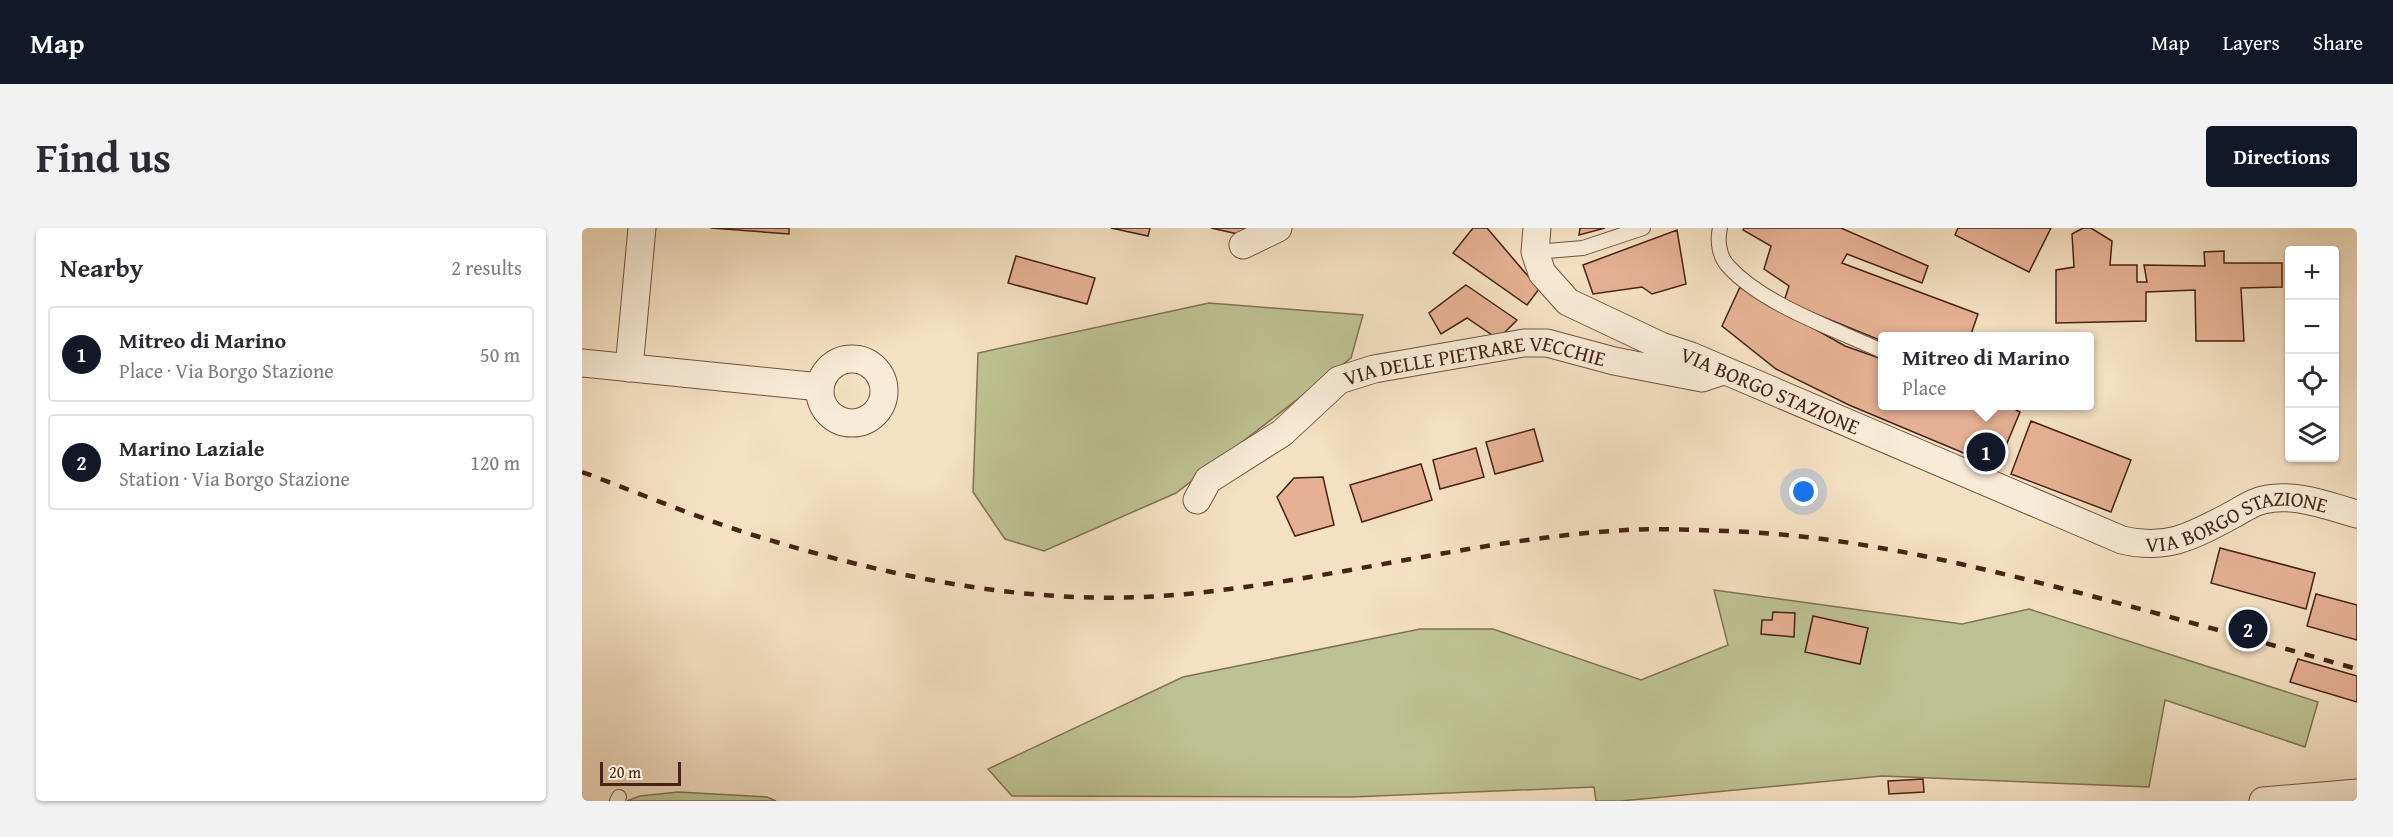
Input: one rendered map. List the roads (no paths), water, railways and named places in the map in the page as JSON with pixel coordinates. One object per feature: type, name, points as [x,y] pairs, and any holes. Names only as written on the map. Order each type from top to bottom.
[{"type":"street","points":[[629,368],[642,228]]},
{"type":"street","points":[[1244,245],[1278,228]]},
{"type":"street","name":"VIA BORGO STAZIONE","points":[[1536,240],[1542,273],[1568,302],[1661,346],[1724,370],[2122,540],[2145,546],[2168,543],[2192,536],[2261,500],[2271,498],[2310,501],[2357,514]]},
{"type":"street","name":"VIA DELLE PIETRARE VECCHIE","points":[[1197,500],[1208,480],[1282,433],[1339,380],[1374,369],[1524,343],[1547,343],[1614,361],[1702,378],[1724,370]]},
{"type":"street","points":[[582,363],[820,387]]},
{"type":"street","points":[[2263,801],[2357,793]]},
{"type":"lane","points":[[1536,240],[1583,248],[1643,228]]},
{"type":"lane","points":[[1720,228],[1719,246],[1728,267],[1773,300],[1878,349]]},
{"type":"railway","points":[[582,472],[710,521],[804,550],[908,576],[1014,592],[1067,597],[1121,598],[1175,595],[1288,581],[1456,551],[1569,535],[1638,529],[1726,531],[1817,538],[1951,562],[2084,594],[2357,669]]},
{"type":"place","name":"Mitreo di Marino","points":[[1986,452]]},
{"type":"place","name":"Marino Laziale","points":[[2248,629]]}]
